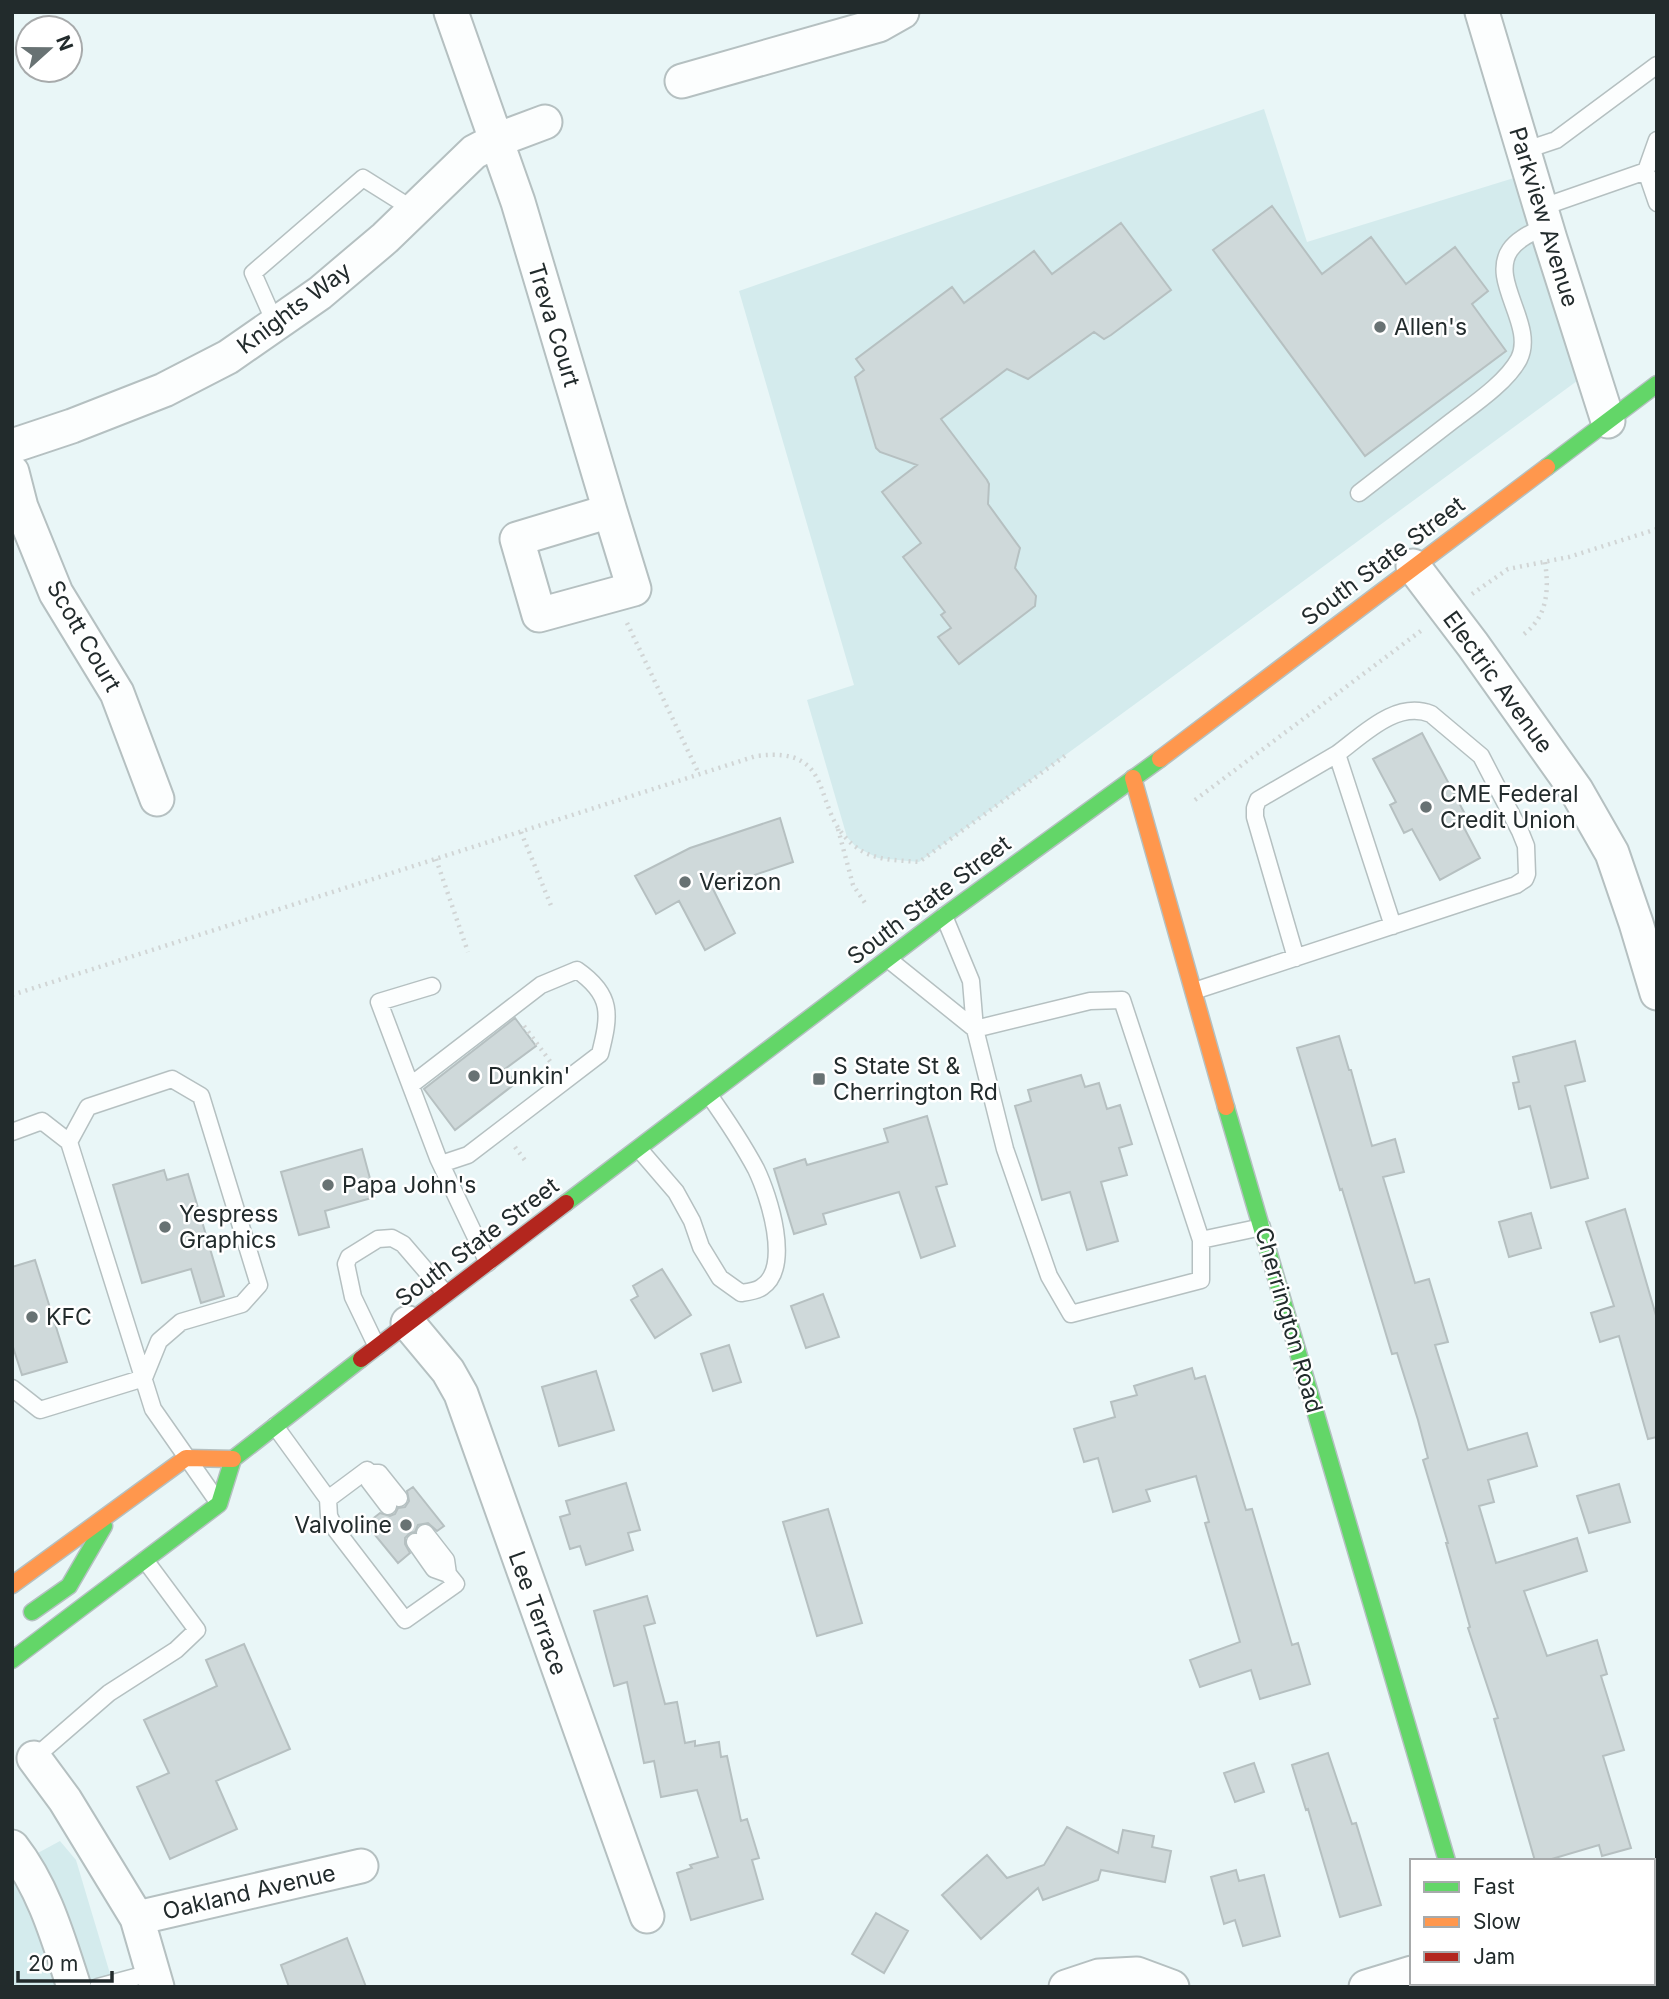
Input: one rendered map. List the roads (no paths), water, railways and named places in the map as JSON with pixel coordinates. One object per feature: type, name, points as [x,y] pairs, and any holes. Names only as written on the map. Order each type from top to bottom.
[{"type":"main road","name":"South State Street","points":[[233,1459],[944,916],[1133,778],[1657,384]]},
{"type":"main road","name":"Cherrington Road","points":[[1133,778],[1446,1859]]},
{"type":"main road","points":[[186,1458],[192,1489]]},
{"type":"main road","points":[[12,1660],[219,1504],[233,1459],[186,1458],[17,1582]]},
{"type":"main road","points":[[24,1619],[69,1586],[110,1515]]},
{"type":"main road","points":[[93,1599],[120,1556]]},
{"type":"street","name":"Treva Court","points":[[451,12],[518,202],[634,589],[539,615],[517,539],[610,511]]},
{"type":"street","points":[[682,81],[879,25],[902,12]]},
{"type":"street","name":"Parkview Avenue","points":[[1482,12],[1608,421]]},
{"type":"street","name":"Knights Way","points":[[12,446],[164,390],[228,357],[320,293],[414,210],[474,152],[497,140],[545,122]]},
{"type":"street","name":"Scott Court","points":[[12,472],[21,507],[56,593],[117,692],[157,799]]},
{"type":"street","name":"Electric Avenue","points":[[1413,566],[1576,790],[1612,853],[1657,993]]},
{"type":"street","name":"Lee Terrace","points":[[408,1323],[448,1371],[461,1394],[647,1916]]},
{"type":"street","points":[[34,1758],[65,1800],[136,1918],[155,1980]]},
{"type":"street","points":[[12,1847],[26,1864],[54,1924],[74,1987]]},
{"type":"street","name":"Oakland Avenue","points":[[136,1918],[360,1866]]},
{"type":"street","points":[[1366,1987],[1410,1974]]},
{"type":"street","points":[[1066,1987],[1099,1976],[1137,1975],[1172,1987]]},
{"type":"lane","points":[[1523,151],[1556,141],[1657,65]]},
{"type":"lane","points":[[1657,140],[1646,171],[1657,203]]},
{"type":"lane","points":[[1359,493],[1484,396],[1512,369],[1520,357],[1524,342],[1505,275],[1509,250],[1543,217],[1646,171]]},
{"type":"lane","points":[[275,325],[253,273],[363,178],[414,210]]},
{"type":"lane","points":[[1194,991],[1296,958],[1516,885],[1525,879],[1526,846],[1521,831],[1481,756],[1431,714],[1412,710],[1388,717],[1337,754],[1258,800],[1255,817],[1296,958]]},
{"type":"lane","points":[[1337,754],[1393,926]]},
{"type":"lane","points":[[944,916],[971,981],[975,1029],[1005,1149],[1049,1276],[1071,1314],[1201,1280],[1201,1240],[1122,1000],[1090,1001],[975,1029]]},
{"type":"lane","points":[[888,959],[975,1029]]},
{"type":"lane","points":[[411,1085],[541,985],[564,974],[577,970],[595,982],[609,1011],[600,1054],[468,1155],[441,1164]]},
{"type":"lane","points":[[432,986],[379,1002],[441,1164],[488,1263]]},
{"type":"lane","points":[[69,1142],[88,1107],[172,1079],[201,1096],[259,1285],[242,1304],[181,1322],[159,1340],[144,1378]]},
{"type":"lane","points":[[639,1149],[676,1192],[692,1222],[701,1247],[720,1278],[741,1293],[761,1289],[773,1277],[777,1255],[775,1228],[758,1173],[709,1095]]},
{"type":"lane","points":[[12,1132],[42,1121],[69,1142],[153,1409],[219,1504]]},
{"type":"lane","points":[[1201,1240],[1262,1227]]},
{"type":"lane","points":[[377,1347],[353,1297],[346,1264],[349,1257],[378,1239],[391,1238],[403,1244],[446,1294]]},
{"type":"lane","points":[[12,1388],[40,1410],[144,1378]]},
{"type":"lane","points":[[275,1426],[328,1499],[329,1516],[336,1530],[405,1620],[456,1584],[448,1574],[434,1569],[420,1537]]},
{"type":"lane","points":[[328,1499],[367,1469],[370,1474],[379,1472],[393,1502]]},
{"type":"lane","points":[[34,1758],[109,1693],[176,1650],[197,1630],[145,1560]]},
{"type":"lane","points":[[12,1562],[17,1582]]},
{"type":"lane","points":[[99,1987],[155,1980]]},
{"type":"place","name":"Allen's","points":[[1380,327]]},
{"type":"place","name":"CME Federal Credit Union","points":[[1426,807]]},
{"type":"place","name":"Verizon","points":[[685,882]]},
{"type":"place","name":"Dunkin'","points":[[474,1076]]},
{"type":"place","name":"S State St & Cherrington Rd","points":[[819,1079]]},
{"type":"place","name":"Papa John's","points":[[328,1185]]},
{"type":"place","name":"Yespress Graphics","points":[[165,1227]]},
{"type":"place","name":"KFC","points":[[32,1317]]},
{"type":"place","name":"Valvoline","points":[[406,1525]]}]
